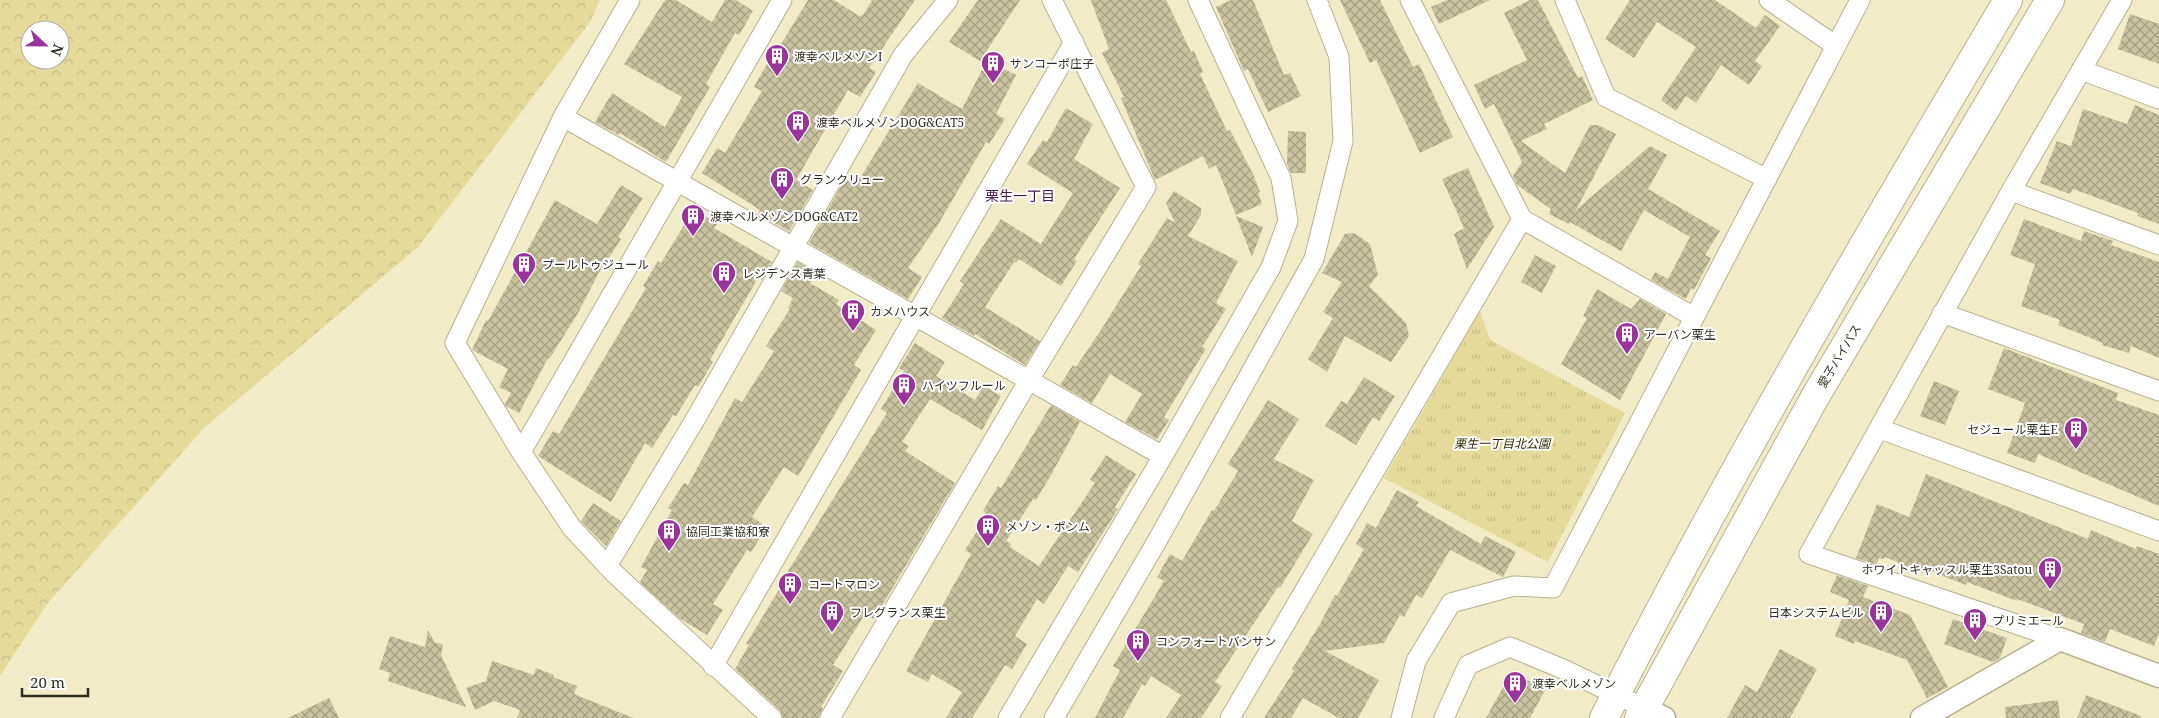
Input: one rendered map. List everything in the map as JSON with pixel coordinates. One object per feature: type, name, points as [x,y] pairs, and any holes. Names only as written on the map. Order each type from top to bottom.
[{"type":"highway","points":[[1610,706],[1849,268],[2008,0]]},
{"type":"highway","name":"愛子バイパス","points":[[1649,715],[1815,397],[2050,0]]},
{"type":"street","points":[[630,0],[563,117],[456,342],[521,452],[572,528],[607,566],[772,718]]},
{"type":"street","points":[[521,452],[782,0]]},
{"type":"street","points":[[607,566],[696,418],[903,55],[948,0]]},
{"type":"street","points":[[830,718],[1029,380],[1146,187],[1052,0]]},
{"type":"street","points":[[1008,718],[1163,456],[1271,267],[1288,221],[1281,178],[1198,0]]},
{"type":"street","points":[[1054,718],[1157,541],[1314,259],[1343,141],[1339,57],[1316,0]]},
{"type":"street","points":[[1410,0],[1522,219],[1694,317]]},
{"type":"street","points":[[1565,0],[1606,97],[1767,179]]},
{"type":"street","points":[[1769,0],[1836,46]]},
{"type":"street","points":[[1401,718],[1416,661],[1451,603],[1514,586],[1553,588],[1860,0]]},
{"type":"street","points":[[2122,0],[1942,313],[1809,554],[2060,639],[2159,676]]},
{"type":"street","points":[[714,666],[1074,42]]},
{"type":"street","points":[[2081,70],[2159,99]]},
{"type":"street","points":[[563,117],[1163,456]]},
{"type":"street","points":[[2011,191],[2159,245]]},
{"type":"street","points":[[1230,718],[1522,219]]},
{"type":"street","points":[[1942,313],[2159,391]]},
{"type":"street","points":[[1880,428],[2159,531]]},
{"type":"street","points":[[1922,718],[2060,639]]},
{"type":"street","points":[[1444,718],[1468,665],[1510,647],[1563,669],[1610,706],[1649,715]]},
{"type":"green space","points":[[0,0],[600,0],[590,22],[418,247],[204,428],[47,604],[0,676]]},
{"type":"green space","name":"栗生一丁目北公園","points":[[1480,311],[1490,340],[1625,413],[1548,562],[1384,478]]},
{"type":"building","points":[[665,0],[676,0],[712,22],[725,0],[736,0],[753,11],[739,35],[735,33],[706,84],[710,87],[666,162],[620,133],[619,135],[595,122],[612,93],[665,127],[682,97],[624,64]]},
{"type":"building","points":[[808,0],[834,0],[859,16],[863,15],[872,1],[870,0],[915,0],[869,68],[876,72],[860,97],[848,90],[796,180],[813,190],[789,231],[758,214],[760,210],[702,173],[717,148],[725,153],[762,91],[754,87],[773,53],[775,54]]},
{"type":"building","points":[[978,0],[1020,0],[980,61],[949,42]]},
{"type":"building","points":[[1091,0],[1166,0],[1191,52],[1194,51],[1203,72],[1200,74],[1227,131],[1230,130],[1253,174],[1260,192],[1258,193],[1262,204],[1236,215],[1216,165],[1209,169],[1203,156],[1155,180],[1121,98],[1124,97],[1102,53],[1109,49]]},
{"type":"building","points":[[1231,0],[1253,0],[1284,75],[1290,73],[1301,96],[1268,112],[1248,69],[1244,71],[1216,7]]},
{"type":"building","points":[[1340,0],[1380,0],[1413,67],[1419,64],[1453,137],[1420,153],[1376,60],[1370,63]]},
{"type":"building","points":[[1447,0],[1490,0],[1439,24],[1431,7]]},
{"type":"building","points":[[1530,0],[1538,0],[1578,78],[1582,76],[1593,100],[1544,124],[1547,129],[1521,141],[1565,173],[1590,125],[1598,125],[1616,134],[1576,210],[1650,146],[1667,155],[1648,189],[1720,231],[1705,255],[1711,258],[1694,290],[1691,288],[1686,299],[1651,280],[1655,272],[1668,279],[1690,237],[1644,210],[1621,251],[1570,222],[1569,224],[1549,214],[1551,209],[1517,185],[1513,176],[1522,162],[1494,104],[1485,109],[1474,85],[1527,60],[1504,13]]},
{"type":"building","points":[[1630,0],[1715,0],[1756,28],[1765,15],[1780,26],[1755,61],[1762,66],[1749,85],[1721,65],[1696,103],[1686,96],[1676,111],[1661,100],[1696,47],[1657,22],[1634,58],[1605,39]]},
{"type":"building","points":[[2130,14],[2159,24],[2159,64],[2118,49]]},
{"type":"building","points":[[987,60],[1016,75],[996,114],[1005,119],[989,144],[986,142],[939,223],[908,268],[922,277],[908,299],[809,243],[845,179],[856,185],[918,83],[962,109]]},
{"type":"building","points":[[2135,105],[2159,115],[2159,224],[2137,216],[2138,213],[2073,189],[2070,194],[2040,183],[2057,141],[2071,146],[2083,109],[2127,124]]},
{"type":"building","points":[[1066,108],[1093,124],[1074,159],[1120,188],[1074,259],[1077,261],[1061,286],[1019,259],[1016,263],[1014,262],[985,307],[1040,341],[1025,365],[975,334],[974,336],[942,318],[964,284],[960,281],[1001,219],[1041,244],[1073,193],[1027,164],[1043,140],[1047,142]]},
{"type":"building","points":[[1288,131],[1306,132],[1306,173],[1291,173],[1287,164]]},
{"type":"building","points":[[1468,168],[1494,227],[1467,269],[1454,234],[1464,228],[1442,179]]},
{"type":"building","points":[[621,185],[643,198],[618,237],[621,239],[609,258],[607,257],[577,315],[548,358],[519,413],[506,406],[505,404],[511,393],[499,387],[508,369],[472,350],[486,320],[488,321],[555,200],[597,224]]},
{"type":"building","points":[[1174,191],[1201,208],[1201,215],[1188,236],[1238,261],[1216,303],[1226,309],[1202,347],[1206,349],[1164,417],[1169,420],[1157,439],[1125,422],[1142,394],[1110,374],[1092,403],[1060,385],[1073,365],[1076,367],[1101,330],[1141,266],[1138,264],[1167,218],[1175,223],[1166,203]]},
{"type":"building","points":[[694,209],[717,224],[714,228],[772,262],[762,280],[758,278],[710,360],[713,362],[698,387],[695,385],[676,416],[673,415],[652,448],[645,443],[611,502],[538,456],[553,431],[559,434],[646,288],[643,286],[658,261],[661,263]]},
{"type":"building","points":[[1236,216],[1263,227],[1252,257]]},
{"type":"building","points":[[2024,219],[2081,241],[2084,231],[2113,241],[2111,245],[2159,262],[2159,358],[2131,346],[2129,353],[2102,345],[2103,343],[2058,325],[2060,320],[2021,306],[2035,264],[2010,255]]},
{"type":"building","points":[[1354,233],[1370,244],[1378,275],[1369,286],[1406,323],[1409,336],[1391,362],[1345,336],[1327,372],[1308,359],[1333,318],[1323,312],[1342,282],[1322,273],[1345,234]]},
{"type":"building","points":[[1535,255],[1556,266],[1542,293],[1521,282]]},
{"type":"building","points":[[798,262],[816,273],[810,283],[839,300],[836,304],[876,330],[854,365],[861,370],[798,476],[784,467],[752,517],[767,527],[751,552],[747,550],[713,604],[723,610],[707,635],[679,618],[640,582],[647,570],[641,567],[672,510],[668,508],[684,483],[688,485],[735,398],[742,402],[774,351],[766,346],[790,309],[788,308],[793,298],[781,291]]},
{"type":"building","points":[[1597,289],[1631,309],[1640,299],[1666,314],[1620,400],[1561,364],[1587,318],[1583,316]]},
{"type":"building","points":[[915,343],[945,362],[936,376],[975,400],[984,386],[1001,396],[982,430],[930,399],[902,442],[909,446],[905,451],[955,483],[874,619],[865,614],[833,665],[843,671],[821,707],[823,708],[819,718],[783,718],[780,710],[735,669],[749,645],[746,644],[788,575],[786,574],[887,413],[881,409],[904,371],[899,368]]},
{"type":"building","points":[[2004,348],[2118,393],[2116,400],[2159,415],[2159,506],[2038,454],[2035,463],[2007,453],[2025,403],[1988,389]]},
{"type":"building","points":[[1364,377],[1395,396],[1379,421],[1373,417],[1356,445],[1325,426],[1341,401],[1347,404]]},
{"type":"building","points":[[1934,381],[1959,391],[1945,425],[1920,416]]},
{"type":"building","points":[[1268,400],[1299,419],[1274,459],[1314,480],[1292,521],[1313,534],[1280,588],[1278,587],[1215,682],[1222,686],[1201,718],[1166,718],[1181,695],[1151,676],[1145,686],[1142,684],[1123,718],[1095,718],[1120,670],[1113,666],[1164,581],[1157,577],[1170,554],[1182,561],[1212,510],[1214,511],[1238,471],[1228,464]]},
{"type":"building","points":[[1051,405],[1080,422],[1036,500],[1033,499],[1006,541],[1011,544],[1010,547],[1039,566],[1095,483],[1090,480],[1106,455],[1136,474],[1115,507],[1118,509],[1078,572],[1068,566],[1044,604],[1037,599],[1015,636],[1027,644],[1012,669],[1005,665],[972,718],[946,718],[962,692],[932,674],[928,682],[906,671],[971,554],[965,550],[988,515],[983,511],[998,486],[1001,488]]},
{"type":"building","points":[[1926,474],[2088,539],[2091,530],[2136,549],[2137,546],[2159,554],[2159,633],[2154,646],[2110,629],[2105,642],[2081,633],[2084,624],[1967,582],[1966,585],[1925,569],[1923,573],[1885,557],[1884,559],[1879,558],[1876,565],[1856,558],[1877,504],[1909,517]]},
{"type":"building","points":[[1397,490],[1419,502],[1416,506],[1481,544],[1485,536],[1516,552],[1503,577],[1450,550],[1422,598],[1416,595],[1404,617],[1400,615],[1384,643],[1325,651],[1379,680],[1358,718],[1339,718],[1303,698],[1291,718],[1264,718],[1294,671],[1292,669],[1364,549],[1356,544],[1367,523],[1376,528]]},
{"type":"building","points":[[593,503],[621,521],[606,546],[581,521]]},
{"type":"building","points":[[1837,575],[1868,586],[1863,597],[1910,615],[1948,687],[1927,698],[1907,660],[1855,641],[1854,644],[1835,636],[1849,600],[1830,592]]},
{"type":"building","name":"プリミエール","points":[[1953,619],[2007,638],[2000,658],[1993,662],[1944,644]]},
{"type":"building","points":[[428,630],[435,643],[443,644],[441,655],[466,707],[388,681],[390,673],[379,669],[390,636],[425,647]]},
{"type":"building","points":[[1780,649],[1817,669],[1790,718],[1727,718],[1745,685],[1757,692]]},
{"type":"building","points":[[492,661],[534,675],[536,668],[554,675],[553,677],[577,686],[574,694],[633,718],[517,718],[520,710],[494,701],[475,710],[466,688],[486,681]]},
{"type":"building","name":"渡幸ベルメゾン","points":[[1512,671],[1545,690],[1530,718],[1486,718]]},
{"type":"building","points":[[2086,695],[2141,716],[2141,718],[2077,718]]},
{"type":"building","points":[[329,698],[339,718],[288,718]]},
{"type":"building","points":[[2058,700],[2060,718],[2006,718],[2005,707]]},
{"type":"place","name":"渡幸ベルメゾンI","points":[[777,77]]},
{"type":"place","name":"サンコーポ庄子","points":[[993,84]]},
{"type":"place","name":"渡幸ベルメゾンDOG&CAT5","points":[[798,143]]},
{"type":"place","name":"グランクリュー","points":[[782,200]]},
{"type":"place","name":"渡幸ベルメゾンDOG&CAT2","points":[[693,237]]},
{"type":"place","name":"プールトゥジュール","points":[[524,285]]},
{"type":"place","name":"レジデンス青葉","points":[[724,294]]},
{"type":"place","name":"カメハウス","points":[[853,332]]},
{"type":"place","name":"アーバン栗生","points":[[1627,355]]},
{"type":"place","name":"ハイツフルール","points":[[904,406]]},
{"type":"place","name":"セジュール栗生E","points":[[2076,450]]},
{"type":"place","name":"メゾン・ポンム","points":[[988,547]]},
{"type":"place","name":"協同工業協和寮","points":[[669,552]]},
{"type":"place","name":"ホワイトキャッスル栗生3Satou","points":[[2050,590]]},
{"type":"place","name":"コートマロン","points":[[790,605]]},
{"type":"place","name":"フレグランス栗生","points":[[832,633]]},
{"type":"place","name":"日本システムビル","points":[[1881,633]]},
{"type":"place","name":"プリミエール","points":[[1975,641]]},
{"type":"place","name":"コンフォートバンサン","points":[[1138,662]]},
{"type":"place","name":"渡幸ベルメゾン","points":[[1515,704]]},
{"type":"district","name":"栗生一丁目","points":[[1020,195]]}]
